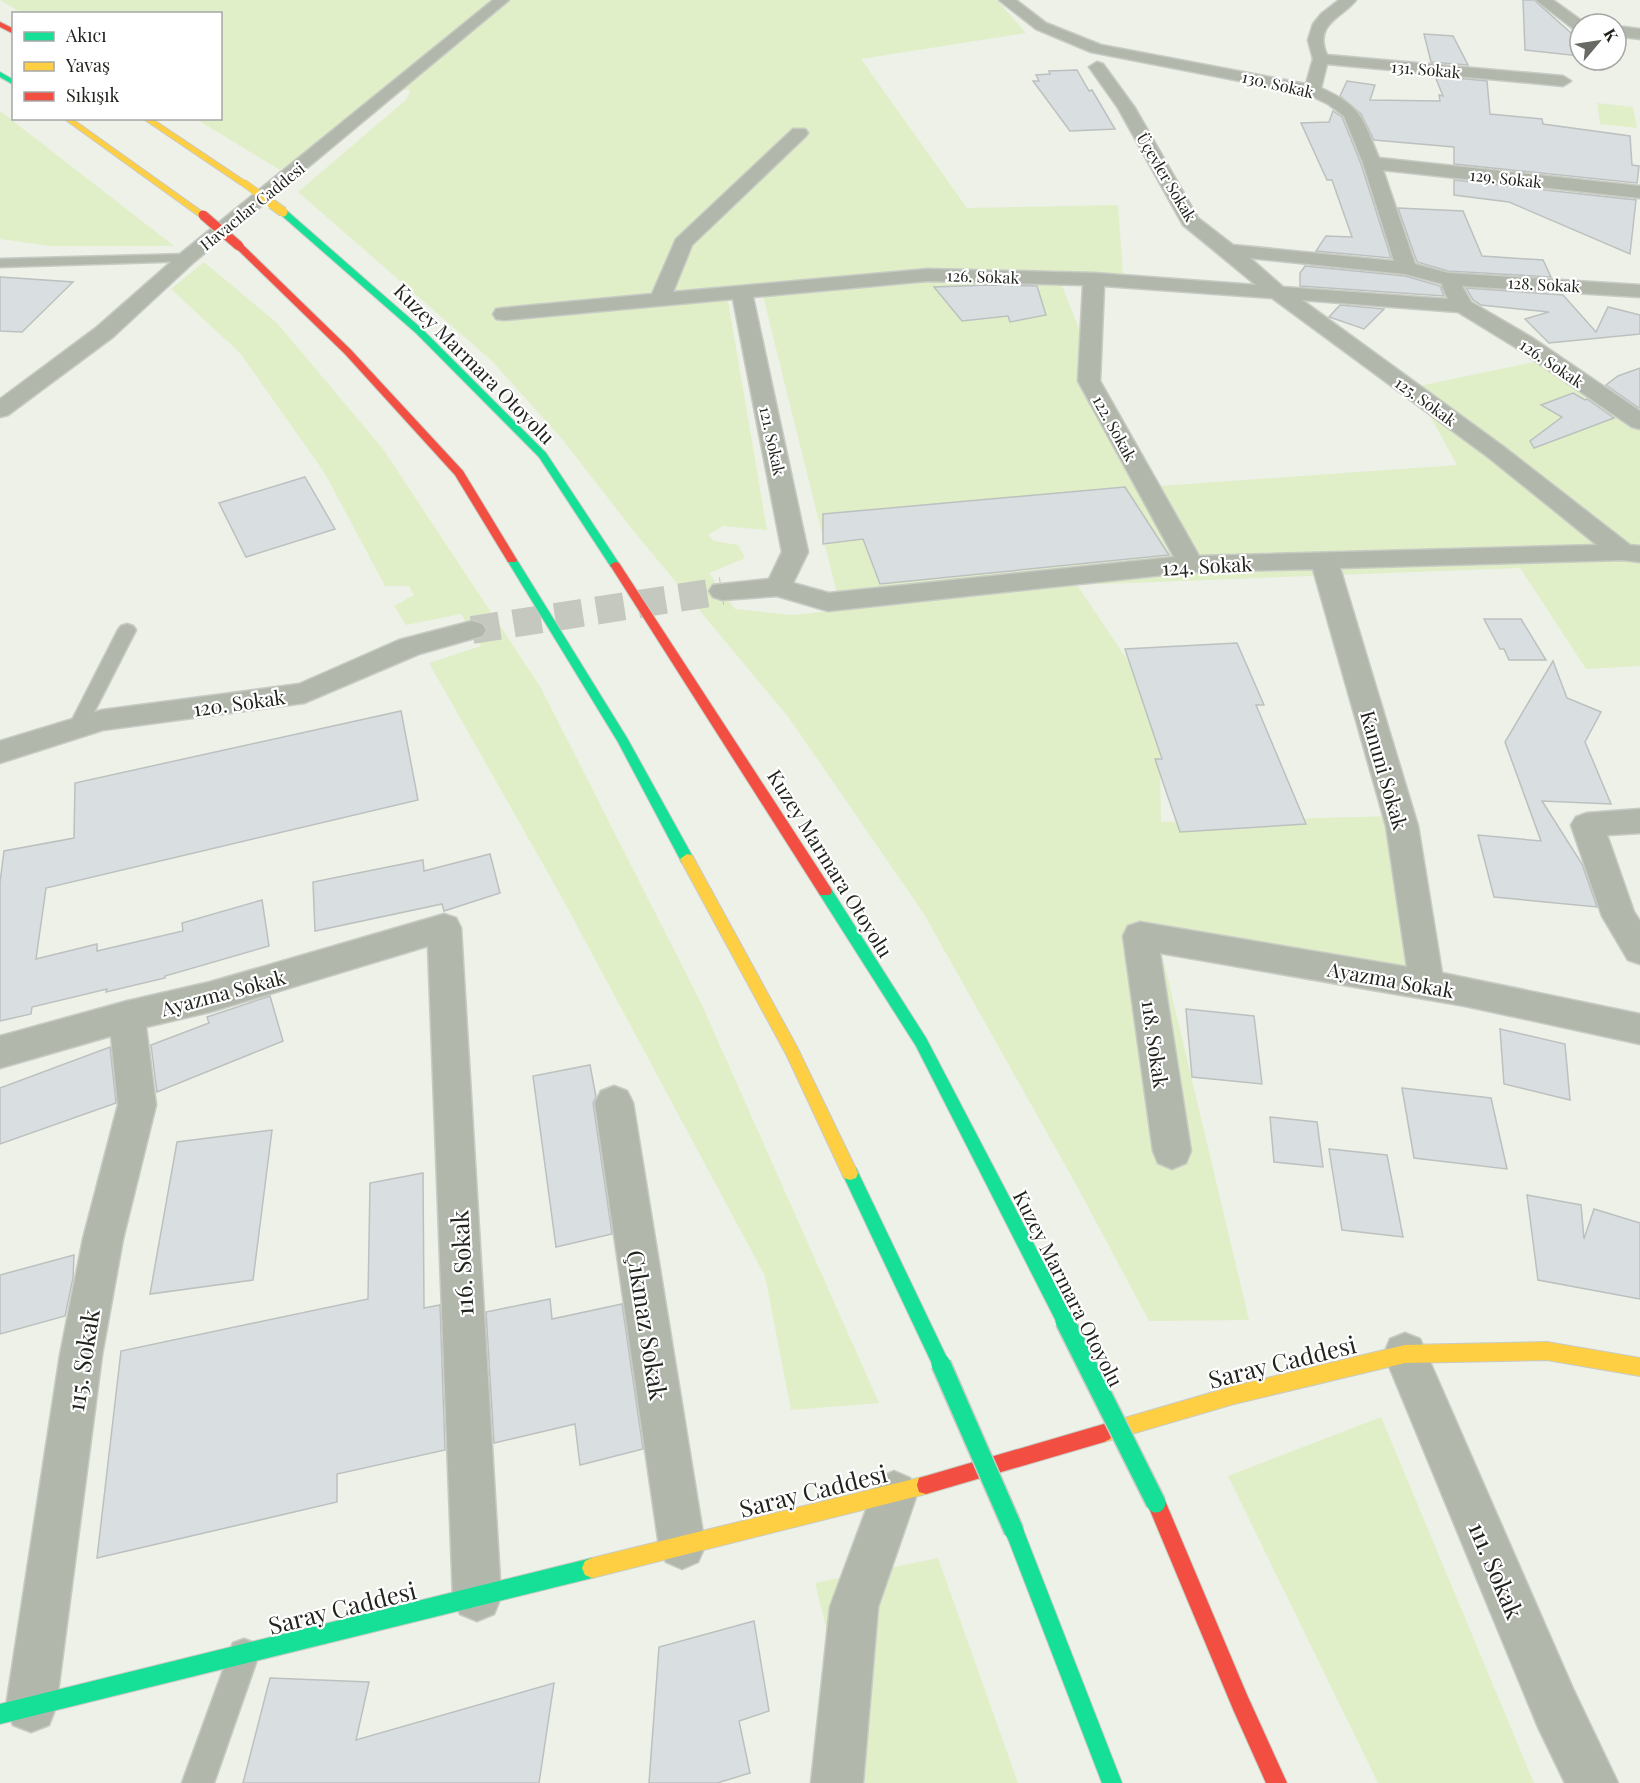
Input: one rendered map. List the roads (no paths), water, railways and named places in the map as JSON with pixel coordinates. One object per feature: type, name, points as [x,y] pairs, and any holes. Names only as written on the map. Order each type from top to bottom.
[{"type":"main road","points":[[69,120],[203,215],[239,246],[348,352],[459,472],[629,751],[792,1053],[941,1364],[1014,1531],[1112,1783]]},
{"type":"main road","name":"Kuzey Marmara Otoyolu","points":[[148,120],[244,183],[283,212],[419,330],[543,455],[735,749],[921,1042],[1156,1503],[1240,1702],[1277,1783]]},
{"type":"main road","name":"Saray Caddesi","points":[[15,1710],[894,1494],[1234,1395],[1405,1354],[1547,1351],[1640,1367]]},
{"type":"street","name":"Havacılar Caddesi","points":[[0,410],[105,332],[187,258],[502,0]]},
{"type":"street","name":"130. Sokak","points":[[1006,0],[1041,26],[1097,49],[1312,90],[1334,100],[1352,114],[1372,163],[1406,268]]},
{"type":"street","points":[[1312,90],[1321,59],[1315,49],[1321,24],[1326,15],[1349,0]]},
{"type":"street","points":[[1543,0],[1568,18]]},
{"type":"street","name":"131. Sokak","points":[[1321,59],[1563,81]]},
{"type":"street","name":"Üçevler Sokak","points":[[1097,67],[1126,108],[1190,221],[1228,250]]},
{"type":"street","points":[[660,299],[683,243],[799,133]]},
{"type":"street","name":"129. Sokak","points":[[1372,163],[1640,192]]},
{"type":"street","points":[[1228,250],[1406,268],[1448,279]]},
{"type":"street","name":"125. Sokak","points":[[1228,250],[1278,293],[1632,553]]},
{"type":"street","name":"126. Sokak","points":[[504,314],[928,275],[1094,279],[1463,306],[1523,342],[1640,422]]},
{"type":"street","name":"122. Sokak","points":[[1094,279],[1089,381],[1191,564]]},
{"type":"street","name":"126. Sokak","points":[[1448,279],[1463,306]]},
{"type":"street","name":"128. Sokak","points":[[1448,279],[1640,291]]},
{"type":"street","name":"121. Sokak","points":[[742,293],[795,552],[778,587]]},
{"type":"street","points":[[1612,403],[1640,402]]},
{"type":"street","name":"124. Sokak","points":[[778,587],[828,602],[1191,564],[1632,553]]},
{"type":"street","name":"Kanuni Sokak","points":[[1324,560],[1402,826],[1427,985]]},
{"type":"street","points":[[722,591],[778,587]]},
{"type":"street","name":"120. Sokak","points":[[0,752],[102,720],[304,693],[408,647],[472,630]]},
{"type":"street","points":[[1640,821],[1587,825],[1619,916],[1640,950]]},
{"type":"street","name":"Ayazma Sokak","points":[[0,1052],[127,1016],[210,997],[444,928]]},
{"type":"street","name":"116. Sokak","points":[[444,928],[477,1597]]},
{"type":"street","name":"Ayazma Sokak","points":[[1140,936],[1427,985],[1640,1029]]},
{"type":"street","name":"118. Sokak","points":[[1140,936],[1172,1151]]},
{"type":"street","name":"115. Sokak","points":[[15,1710],[103,1239],[137,1105],[127,1016]]},
{"type":"street","name":"Çıkmaz Sokak","points":[[614,1103],[682,1546]]},
{"type":"street","name":"111. Sokak","points":[[1405,1354],[1556,1709],[1592,1783]]},
{"type":"street","points":[[837,1783],[854,1607],[894,1494]]},
{"type":"lane","points":[[0,263],[187,258]]},
{"type":"lane","points":[[76,728],[127,630]]},
{"type":"lane","points":[[198,1783],[244,1654]]},
{"type":"tunnel","points":[[472,630],[722,591]]}]
